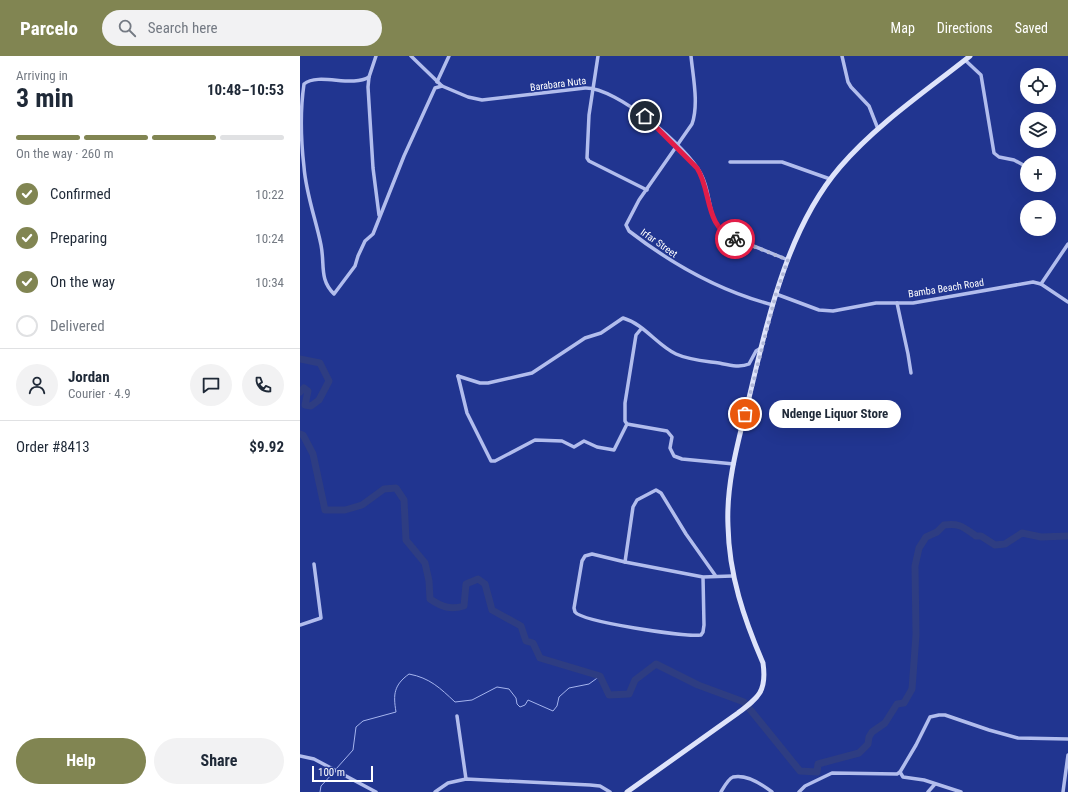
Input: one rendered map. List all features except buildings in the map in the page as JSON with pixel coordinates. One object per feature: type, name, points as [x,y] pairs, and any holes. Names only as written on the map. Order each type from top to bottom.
[{"type":"main road","points":[[626,792],[744,709],[758,696],[764,684],[763,663],[740,603],[732,576],[727,525],[728,496],[734,464],[761,348],[776,294],[788,260],[816,202],[830,179],[856,149],[970,56]]},
{"type":"street","points":[[376,56],[369,76],[368,86],[373,168],[379,217]]},
{"type":"street","name":"Barabara Nuta","points":[[411,56],[442,86],[468,97],[482,100],[594,88],[607,92],[634,108],[677,146],[702,175],[713,216],[721,231],[729,236],[788,260]]},
{"type":"street","points":[[369,76],[354,80],[308,81],[304,84],[301,96],[301,129],[304,168],[322,252],[324,281],[326,286],[334,294],[355,266],[365,241],[373,234],[434,88],[449,56]]},
{"type":"street","points":[[598,56],[589,115],[586,158],[647,190]]},
{"type":"street","name":"Irfar Street","points":[[691,56],[695,101],[694,117],[677,146],[628,218],[626,225],[629,231],[680,267],[716,286],[740,296],[773,305]]},
{"type":"street","points":[[842,56],[850,87],[869,106],[878,130]]},
{"type":"street","points":[[965,60],[981,75],[994,153],[999,157],[1014,160],[1020,163]]},
{"type":"street","points":[[434,88],[442,86]]},
{"type":"street","points":[[730,162],[782,162],[830,179]]},
{"type":"street","points":[[1068,244],[1041,284],[1068,302]]},
{"type":"street","name":"Bamba Beach Road","points":[[776,294],[819,310],[833,311],[864,305],[926,301],[1033,282],[1041,284]]},
{"type":"street","points":[[897,303],[911,373]]},
{"type":"street","points":[[627,424],[614,450],[597,447],[584,441],[574,447],[562,441],[535,440],[495,461],[491,461],[467,413],[458,376],[480,383],[501,382],[532,373],[585,338],[600,333],[620,319],[628,320],[651,334],[675,353],[687,358],[731,365],[749,364],[756,351],[761,348]]},
{"type":"street","points":[[627,424],[624,417],[625,403],[636,335],[641,329]]},
{"type":"street","points":[[627,424],[668,431],[672,434],[670,448],[674,456],[734,464]]},
{"type":"street","points":[[625,562],[632,507],[637,500],[656,490],[661,493],[686,534],[715,575]]},
{"type":"street","points":[[704,577],[704,625],[701,635],[676,634],[632,627],[577,615],[574,608],[582,561],[585,556],[592,554],[704,577],[715,575],[732,576]]},
{"type":"street","points":[[300,625],[321,618],[314,564]]},
{"type":"street","points":[[799,792],[812,782],[832,773],[898,774],[916,745],[930,717],[933,716],[945,715],[1018,738],[1068,739]]},
{"type":"street","points":[[457,716],[466,778]]},
{"type":"street","points":[[1063,792],[1068,755]]},
{"type":"street","points":[[300,756],[314,759],[376,792]]},
{"type":"street","points":[[900,772],[903,777],[935,784],[961,792]]},
{"type":"street","points":[[721,792],[729,780],[733,777],[744,777],[759,783],[772,792]]},
{"type":"street","points":[[435,792],[448,783],[466,778],[590,784],[600,786],[610,792]]},
{"type":"street","points":[[928,792],[935,784]]},
{"type":"waterway","points":[[300,359],[320,363],[329,381],[319,400],[311,406],[305,405],[308,391],[304,388],[300,392]]},
{"type":"waterway","points":[[300,434],[303,435],[313,454],[325,510],[345,510],[362,505],[384,489],[396,488],[404,500],[406,540],[425,563],[429,581],[430,599],[438,604],[450,608],[464,606],[466,584],[478,579],[485,584],[492,610],[521,626],[526,641],[533,643],[540,658],[600,676],[609,695],[629,694],[635,680],[656,664],[698,685],[744,702],[800,771],[817,772],[818,764],[859,753],[868,744],[869,737],[872,732],[885,723],[897,704],[904,703],[912,689],[916,635],[915,566],[919,548],[926,537],[937,532],[944,525],[961,526],[976,536],[981,536],[995,545],[1005,544],[1022,533],[1041,537],[1068,536]]},
{"type":"waterway","points":[[336,769],[353,750],[356,727],[363,721],[396,712],[396,690],[400,682],[409,674],[429,681],[455,702],[472,700],[497,687],[509,689],[516,698],[517,704],[520,707],[525,705],[528,700],[553,711],[557,706],[559,697],[569,688],[589,684],[600,676]]},
{"type":"waterway","points":[[320,792],[321,786],[334,772]]},
{"type":"way so far","points":[[735,239],[788,260],[776,294],[745,414]]},
{"type":"place","name":"Ndenge Liquor Store","points":[[745,414]]},
{"type":"route","points":[[645,116],[677,146],[697,168],[702,175],[707,200],[717,226],[721,231],[735,239]]}]
